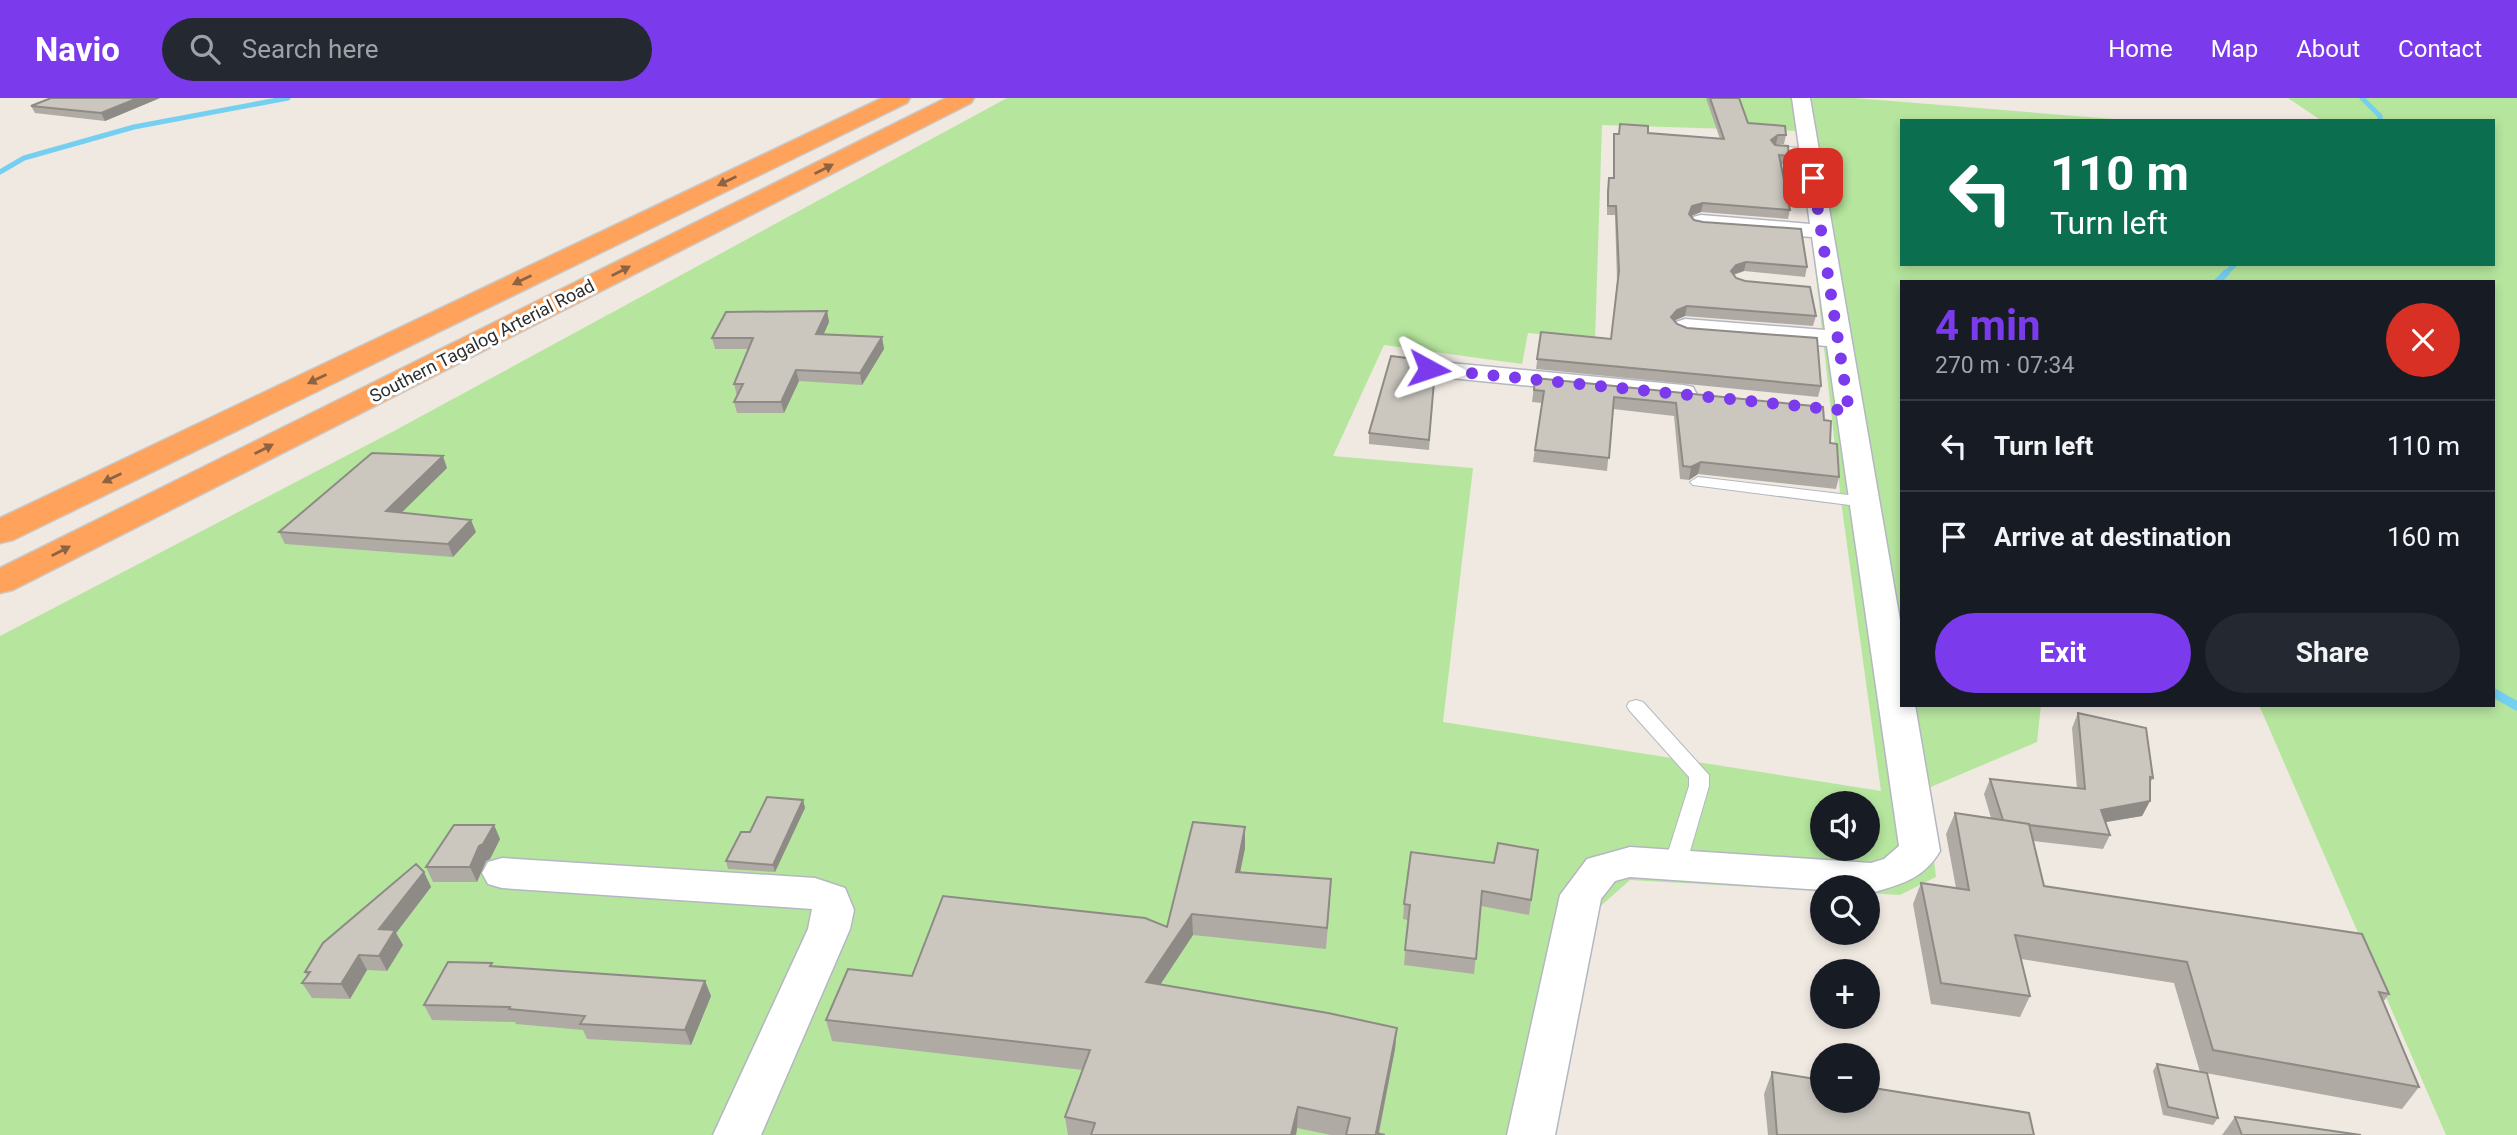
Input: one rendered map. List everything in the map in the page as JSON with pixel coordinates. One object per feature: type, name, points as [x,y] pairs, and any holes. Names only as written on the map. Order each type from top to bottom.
[{"type":"highway","name":"Southern Tagalog Arterial Road","points":[[0,532],[899,98]]},
{"type":"highway","name":"Southern Tagalog Arterial Road","points":[[0,582],[963,98]]},
{"type":"street","points":[[1531,1135],[1581,895],[1601,870],[1630,862],[1871,878],[1898,870],[1920,852],[1865,502],[1835,409],[1838,339],[1818,288],[1821,231],[1793,150],[1801,98]]},
{"type":"street","points":[[1701,222],[1821,231]]},
{"type":"street","points":[[1685,327],[1838,339]]},
{"type":"street","points":[[1429,369],[1712,396]]},
{"type":"street","points":[[502,873],[815,894],[830,899],[833,910],[829,929],[737,1135]]},
{"type":"lane","points":[[1698,482],[1865,502]]},
{"type":"lane","points":[[1636,706],[1699,775],[1699,786],[1675,864]]},
{"type":"green space","points":[[1007,98],[1854,98],[2113,119],[1900,119],[1900,266],[2495,266],[2495,119],[2319,119],[2288,98],[2517,98],[2517,1135],[2446,1135],[2260,707],[2495,707],[2495,280],[1900,280],[1900,707],[2041,707],[2037,742],[1926,789],[1936,877],[1900,895],[1880,894],[1880,875],[1810,875],[1810,890],[1630,880],[1595,911],[1550,1135],[0,1135],[0,636],[394,431]],"holes":[[[1602,125],[1800,131],[1841,501],[1881,791],[1443,722],[1473,468],[1333,456],[1384,345],[1522,364],[1528,333],[1595,340]]]},
{"type":"building","points":[[51,98],[138,98],[101,113],[31,106]]},
{"type":"building","points":[[1710,98],[1739,98],[1748,123],[1785,126],[1786,135],[1778,135],[1771,140],[1775,145],[1788,146],[1789,156],[1779,155],[1790,210],[1703,203],[1692,206],[1689,214],[1694,220],[1703,222],[1801,229],[1807,267],[1746,262],[1736,265],[1731,271],[1736,278],[1745,281],[1810,287],[1816,316],[1687,306],[1677,310],[1671,317],[1677,324],[1687,328],[1817,338],[1821,386],[1537,359],[1541,332],[1611,339],[1619,271],[1616,206],[1608,206],[1608,192],[1609,178],[1614,178],[1614,134],[1619,134],[1620,124],[1648,126],[1648,133],[1724,139]]},
{"type":"building","points":[[827,311],[816,334],[882,337],[860,373],[796,370],[781,402],[734,402],[743,384],[734,384],[753,338],[712,338],[726,312]]},
{"type":"building","points":[[1391,356],[1415,359],[1420,367],[1435,370],[1429,440],[1369,433]]},
{"type":"building","points":[[1535,378],[1823,407],[1824,420],[1831,421],[1830,443],[1837,444],[1839,477],[1701,462],[1691,467],[1683,466],[1676,403],[1614,397],[1609,458],[1535,450],[1544,391],[1534,390]]},
{"type":"building","points":[[372,453],[443,456],[386,511],[471,520],[448,544],[279,532]]},
{"type":"building","points":[[2078,713],[2146,728],[2153,778],[2150,777],[2150,801],[2101,810],[2110,835],[2003,820],[1990,779],[2085,789]]},
{"type":"building","points":[[767,797],[803,800],[773,865],[726,861],[741,832],[750,832]]},
{"type":"building","points":[[1955,813],[2029,824],[2044,886],[2362,934],[2389,994],[2379,992],[2419,1087],[2213,1050],[2187,962],[2015,935],[2030,996],[1941,983],[1921,883],[1969,890]]},
{"type":"building","points":[[1193,822],[1245,827],[1236,872],[1331,879],[1327,928],[1192,914],[1146,982],[1328,1013],[1397,1028],[1376,1133],[1385,1135],[1346,1135],[1350,1118],[1298,1107],[1291,1135],[1091,1135],[1095,1123],[1065,1117],[1090,1050],[826,1020],[848,969],[912,976],[943,896],[1145,918],[1167,927]]},
{"type":"building","points":[[454,825],[494,825],[479,846],[470,867],[426,867]]},
{"type":"building","points":[[1498,843],[1538,850],[1531,900],[1482,891],[1476,959],[1405,950],[1410,905],[1404,904],[1411,852],[1494,863]]},
{"type":"building","points":[[416,864],[424,872],[379,929],[395,930],[379,956],[359,955],[341,984],[302,983],[310,972],[305,972],[323,943]]},
{"type":"building","points":[[448,962],[492,963],[490,966],[705,981],[685,1030],[580,1024],[585,1016],[509,1009],[510,1007],[424,1005]]},
{"type":"building","points":[[2157,1064],[2207,1073],[2218,1118],[2168,1107]]},
{"type":"building","points":[[1772,1072],[1810,1078],[1810,1113],[1880,1113],[1880,1089],[2029,1113],[2034,1135],[1777,1135]]},
{"type":"building","points":[[2235,1117],[2361,1135],[2242,1135]]},
{"type":"waterway","points":[[0,172],[24,158],[134,127],[288,98]]},
{"type":"waterway","points":[[2362,98],[2380,119]]},
{"type":"waterway","points":[[2219,280],[2233,266]]},
{"type":"waterway","points":[[2495,694],[2517,706]]},
{"type":"route","points":[[1429,369],[1849,411],[1813,178]]}]
